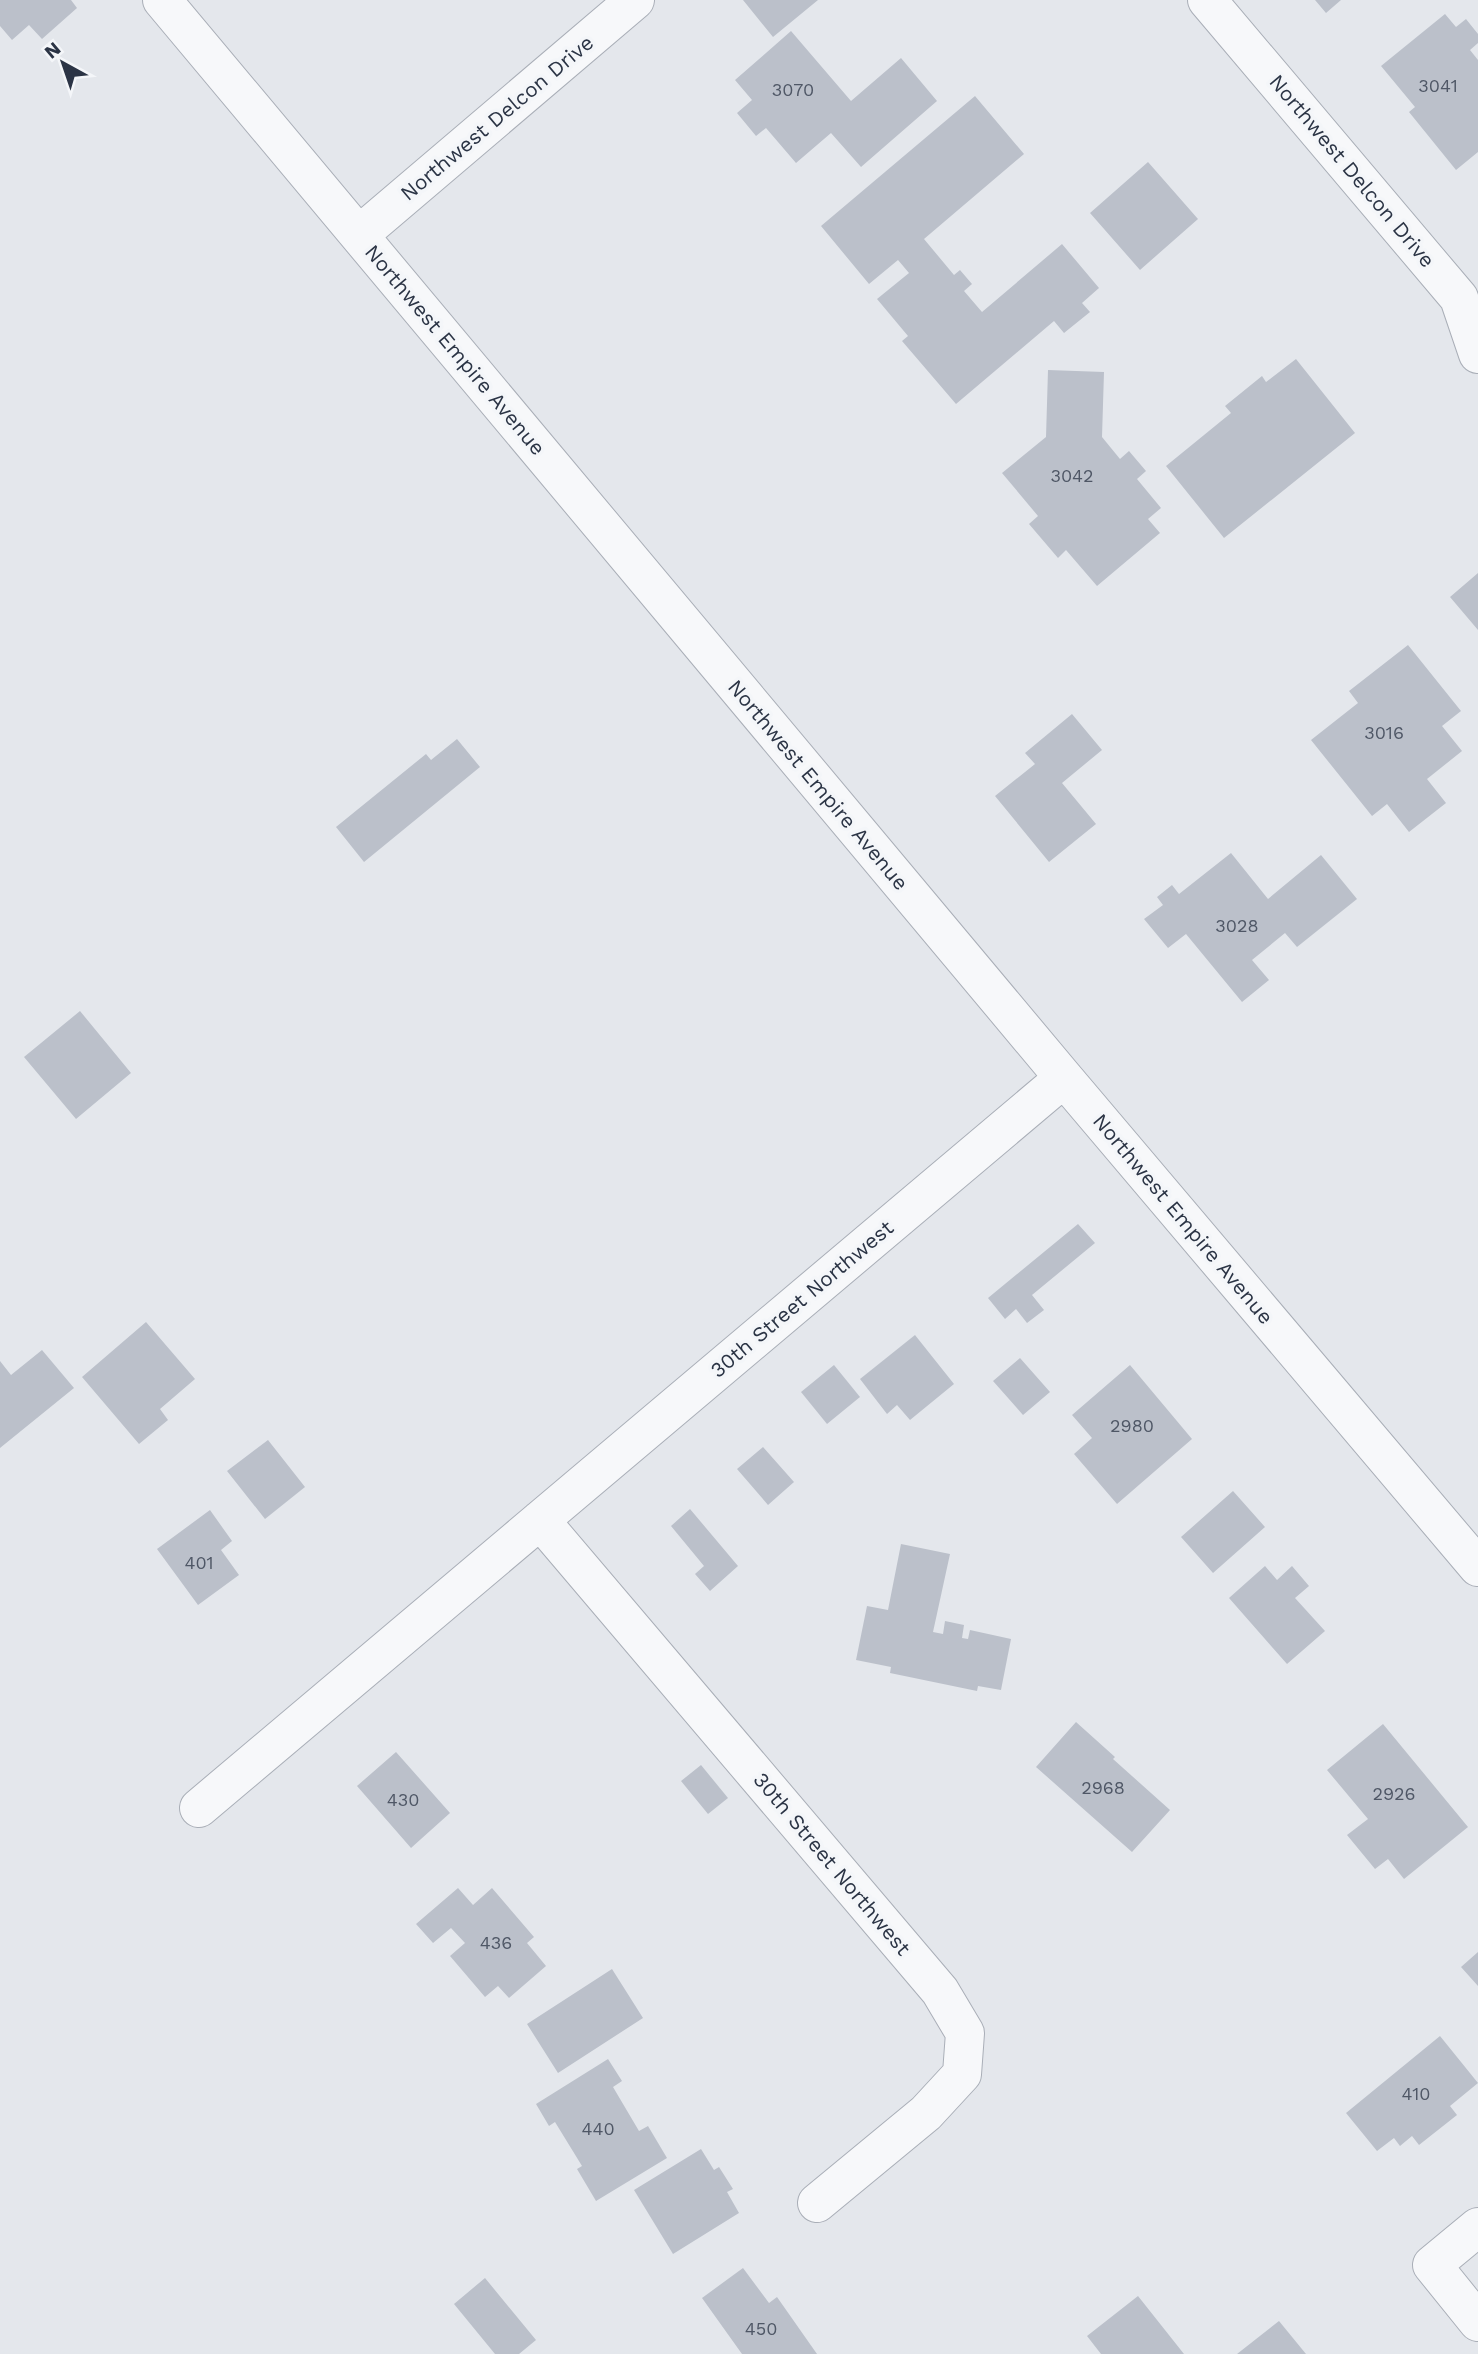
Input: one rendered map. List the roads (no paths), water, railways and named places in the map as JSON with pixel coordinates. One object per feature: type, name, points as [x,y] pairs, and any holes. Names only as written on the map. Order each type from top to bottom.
[{"type":"street","name":"Northwest Empire Avenue","points":[[162,0],[1064,1078],[1478,1567]]},
{"type":"street","name":"Northwest Delcon Drive","points":[[359,235],[635,0]]},
{"type":"street","name":"Northwest Delcon Drive","points":[[1207,0],[1459,298],[1478,354]]},
{"type":"street","name":"30th Street Northwest","points":[[199,1808],[1064,1078]]},
{"type":"street","name":"30th Street Northwest","points":[[540,1520],[940,1990],[965,2034],[962,2074],[926,2113],[817,2203]]},
{"type":"street","points":[[1478,2227],[1432,2265],[1478,2322]]}]
